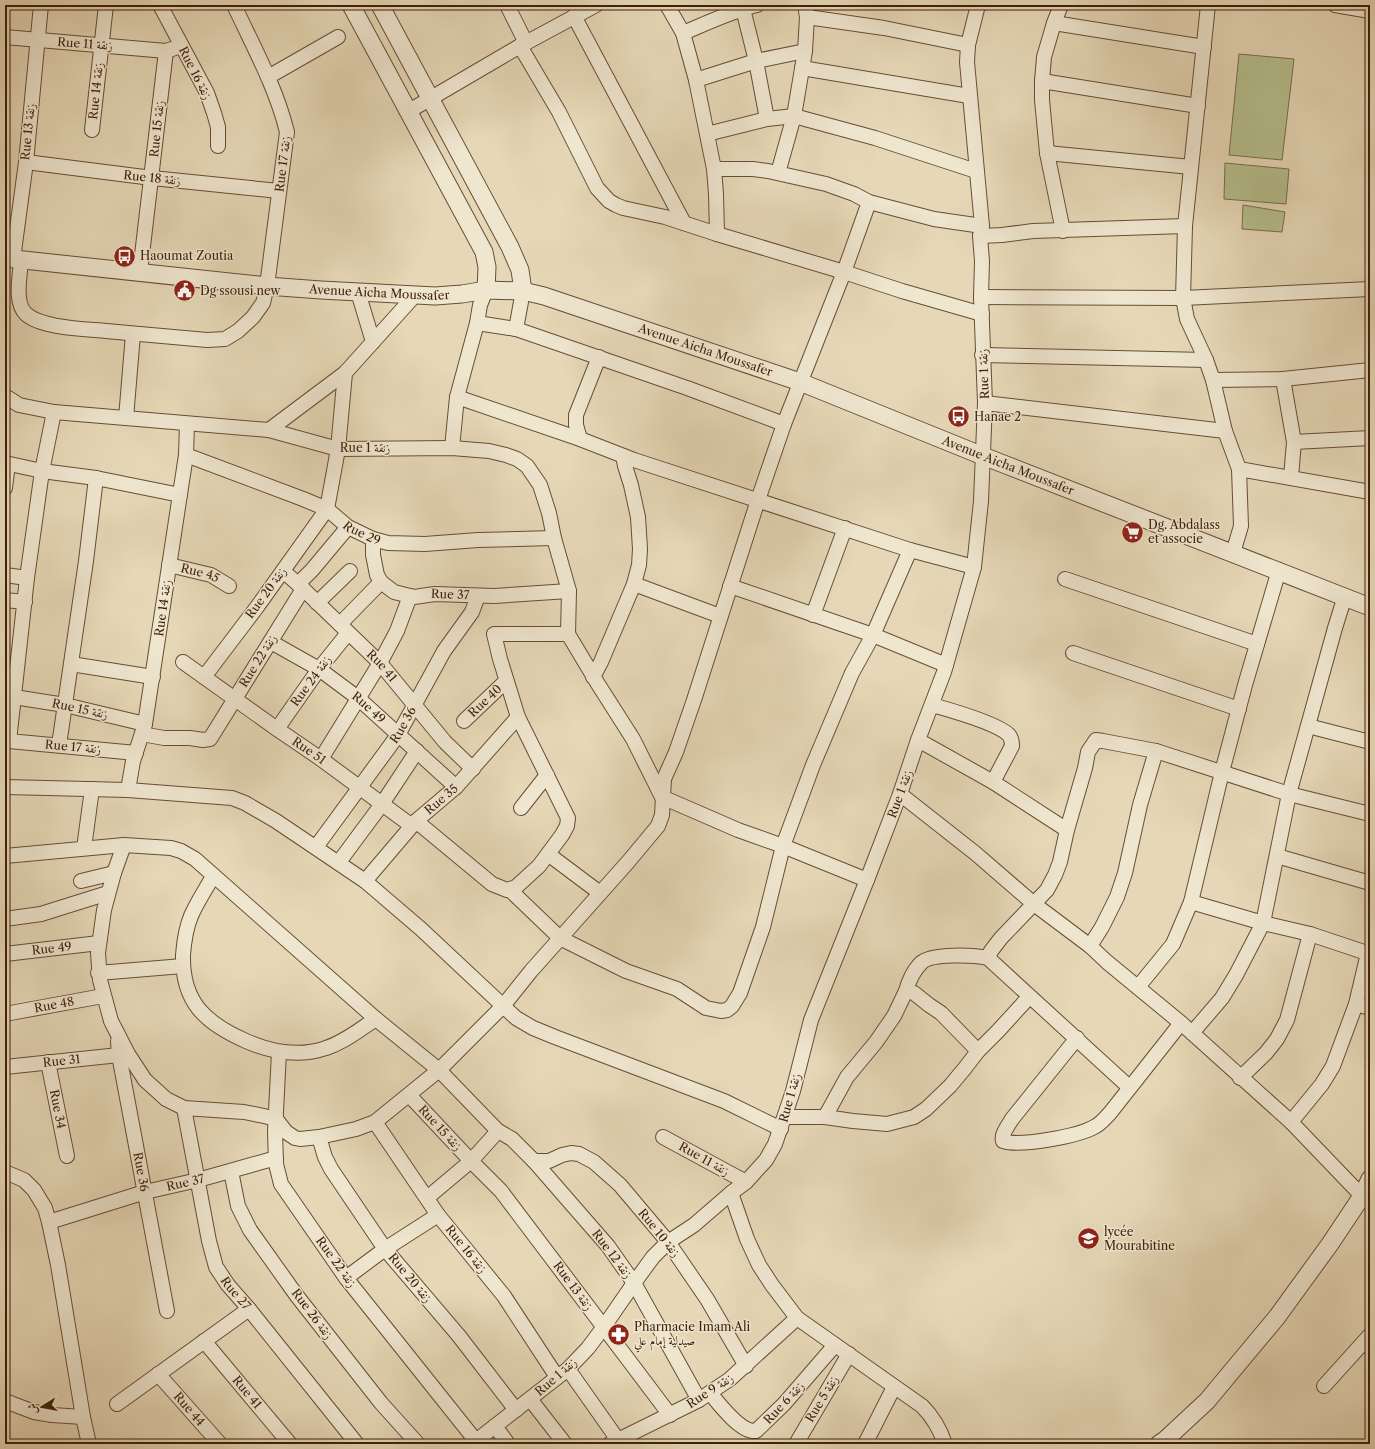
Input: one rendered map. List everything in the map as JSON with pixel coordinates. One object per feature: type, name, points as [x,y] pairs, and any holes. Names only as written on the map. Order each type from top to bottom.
[{"type":"street","name":"Rue 13 زنقة","points":[[41,5],[26,162],[13,260],[20,306],[25,314],[35,320],[60,326],[133,334]]},
{"type":"street","name":"Rue 14 زنقة","points":[[92,130],[106,5]]},
{"type":"street","name":"Rue 16 زنقة","points":[[160,5],[207,93],[218,127],[218,146]]},
{"type":"street","name":"Rue 17 زنقة","points":[[133,334],[207,340],[225,339],[238,331],[263,303],[267,286],[287,132],[282,112],[268,78],[234,5]]},
{"type":"street","points":[[351,5],[484,252],[487,268],[486,290],[480,305],[477,323],[457,397],[452,448]]},
{"type":"street","points":[[380,5],[510,247],[520,270],[523,291],[516,328]]},
{"type":"street","points":[[507,5],[523,45],[594,182],[603,195],[616,205],[623,208],[665,217],[902,291],[982,314]]},
{"type":"street","points":[[408,111],[430,100],[523,45],[596,5]]},
{"type":"street","points":[[667,5],[683,33],[696,80],[714,169],[717,234]]},
{"type":"street","name":"Rue 1 زنقة","points":[[474,1442],[563,1373],[588,1348],[604,1328],[634,1283],[653,1258],[668,1242],[694,1225],[730,1193],[746,1182],[766,1160],[775,1144],[783,1123],[793,1091],[811,1020],[868,880],[932,705],[946,665],[974,567],[981,500],[985,403],[982,355],[982,261],[981,231],[967,62],[968,45],[978,5]]},
{"type":"street","points":[[1061,5],[1044,57],[1042,100],[1048,153],[1063,231]]},
{"type":"street","points":[[1208,5],[1185,226],[1183,298],[1187,319],[1206,360],[1213,380],[1225,431],[1239,469],[1241,526],[1233,553]]},
{"type":"street","points":[[1335,5],[1370,11]]},
{"type":"street","points":[[683,33],[748,6],[756,61],[767,119]]},
{"type":"street","points":[[778,173],[794,116],[805,51],[806,11],[968,45]]},
{"type":"street","points":[[574,16],[684,223]]},
{"type":"street","points":[[1054,23],[1204,47]]},
{"type":"street","name":"Rue 11 زنقة","points":[[5,37],[166,51]]},
{"type":"street","points":[[268,78],[338,37]]},
{"type":"street","points":[[166,51],[181,46]]},
{"type":"street","name":"Rue 15 زنقة","points":[[140,272],[166,51]]},
{"type":"street","points":[[696,80],[756,61],[805,51]]},
{"type":"street","points":[[802,68],[969,96]]},
{"type":"street","points":[[1042,81],[1198,106]]},
{"type":"street","points":[[706,134],[767,119],[794,116],[875,138],[976,171]]},
{"type":"street","points":[[1048,153],[1191,167]]},
{"type":"street","name":"Rue 18 زنقة","points":[[26,162],[152,178],[280,191]]},
{"type":"street","points":[[714,169],[753,169],[778,173],[826,184],[854,194],[870,202],[981,231],[1002,235],[1033,231],[1185,226]]},
{"type":"street","points":[[124,845],[114,873],[104,910],[99,943],[98,973],[103,996],[111,1021],[117,1033],[145,1080],[166,1099],[184,1108],[249,1113],[276,1119],[286,1132],[295,1138],[300,1139],[319,1137],[356,1129],[375,1122],[439,1070],[503,1006],[530,972],[658,826],[662,815],[664,779],[683,732],[758,500],[784,424],[870,202]]},
{"type":"street","name":"Avenue Aicha Moussafer","points":[[13,260],[267,286],[435,296],[486,290],[523,291],[544,296],[800,382],[983,456],[1279,570],[1370,607]]},
{"type":"street","points":[[981,297],[1183,298],[1370,289]]},
{"type":"street","points":[[358,292],[373,342]]},
{"type":"street","points":[[269,430],[345,373],[416,294]]},
{"type":"street","points":[[477,323],[516,328],[784,424]]},
{"type":"street","points":[[126,418],[133,334]]},
{"type":"street","points":[[982,355],[1206,360]]},
{"type":"street","points":[[580,439],[576,425],[576,415],[599,357]]},
{"type":"street","points":[[1213,380],[1283,379],[1370,370]]},
{"type":"street","points":[[327,509],[338,449],[345,373]]},
{"type":"street","points":[[1283,379],[1294,442],[1291,477]]},
{"type":"street","name":"Rue 1 زنقة","points":[[5,396],[19,405],[54,412],[269,430],[338,449],[452,448],[489,451],[517,459],[527,466],[540,485],[549,513],[554,538],[569,591],[568,634]]},
{"type":"street","points":[[457,397],[580,439],[623,456],[910,550],[974,567]]},
{"type":"street","points":[[985,403],[1225,431]]},
{"type":"street","points":[[14,697],[10,681],[25,602],[42,471],[54,412]]},
{"type":"street","name":"Rue 14 زنقة","points":[[128,790],[133,762],[144,729],[153,678],[186,455],[187,424]]},
{"type":"street","points":[[1294,442],[1370,438]]},
{"type":"street","name":"Rue 29","points":[[186,455],[327,509],[348,527],[373,539],[388,543],[425,544],[478,540],[554,538]]},
{"type":"street","points":[[594,677],[634,584],[640,560],[638,517],[623,456]]},
{"type":"street","points":[[5,488],[7,463],[42,471],[96,478],[180,495]]},
{"type":"street","points":[[1239,469],[1370,492]]},
{"type":"street","points":[[59,746],[86,561],[96,478]]},
{"type":"street","name":"Rue 20 زنقة","points":[[204,677],[327,509]]},
{"type":"street","name":"Rue 22 زنقة","points":[[213,733],[271,642],[301,586],[312,570],[348,527]]},
{"type":"street","points":[[813,615],[845,528]]},
{"type":"street","points":[[373,539],[374,570],[381,582]]},
{"type":"street","points":[[868,880],[783,846],[738,830],[662,796],[633,739],[568,634],[494,634],[506,680],[518,717],[568,818],[567,826],[562,835],[539,866],[522,883],[510,890],[560,938],[626,971],[676,989],[706,1008],[721,1011],[727,1010],[732,1006],[740,993],[763,927],[783,846],[812,765],[852,673],[873,635],[910,550]]},
{"type":"street","name":"Rue 45","points":[[170,566],[211,575],[229,586]]},
{"type":"street","points":[[1138,987],[1173,944],[1192,902],[1222,772],[1245,685],[1279,570]]},
{"type":"street","name":"Rue 41","points":[[283,571],[301,586],[380,663],[445,742],[473,769]]},
{"type":"street","points":[[317,603],[350,571]]},
{"type":"street","points":[[5,575],[27,578]]},
{"type":"street","points":[[1065,579],[1257,644]]},
{"type":"street","name":"Rue 37","points":[[381,582],[394,592],[410,596],[435,594],[478,596],[569,591]]},
{"type":"street","name":"Rue 24 زنقة","points":[[277,729],[319,669],[344,629],[381,582]]},
{"type":"street","points":[[634,584],[720,616]]},
{"type":"street","points":[[730,586],[873,635],[946,665]]},
{"type":"street","points":[[321,759],[380,663],[397,631],[410,596]]},
{"type":"street","name":"Rue 36","points":[[316,847],[398,735],[444,652],[472,612],[478,596]]},
{"type":"street","points":[[1192,1033],[1222,998],[1236,975],[1263,923],[1289,794],[1345,596]]},
{"type":"street","points":[[5,600],[25,602]]},
{"type":"street","name":"Rue 49","points":[[271,642],[319,669],[358,698],[456,787]]},
{"type":"street","points":[[1073,653],[1239,709]]},
{"type":"street","name":"Rue 51","points":[[183,662],[382,804],[414,824],[492,884],[504,890],[510,890]]},
{"type":"street","points":[[71,664],[153,678]]},
{"type":"street","name":"Rue 40","points":[[464,722],[506,680]]},
{"type":"street","name":"Rue 17 زنقة","points":[[14,697],[9,742],[136,753]]},
{"type":"street","name":"Rue 15 زنقة","points":[[14,697],[65,705],[144,729],[164,738],[190,738],[206,740],[210,739],[213,733]]},
{"type":"street","points":[[932,705],[960,712],[1002,729],[1010,736],[1012,739],[1012,746],[993,782]]},
{"type":"street","name":"Rue 35","points":[[366,881],[414,824],[456,787],[518,717]]},
{"type":"street","points":[[1308,726],[1370,742]]},
{"type":"street","points":[[918,740],[993,782],[1067,830]]},
{"type":"street","points":[[988,958],[991,951],[1001,938],[1047,890],[1055,875],[1060,862],[1088,752],[1096,740],[1156,751],[1289,794],[1370,814]]},
{"type":"street","points":[[339,862],[382,804],[417,751]]},
{"type":"street","points":[[1090,946],[1102,927],[1117,897],[1125,873],[1140,805],[1156,751]]},
{"type":"street","points":[[521,808],[547,775]]},
{"type":"street","points":[[5,787],[128,790],[232,798],[246,803],[276,821],[366,881],[421,929],[516,1018],[533,1028],[602,1056],[783,1123],[824,1117],[887,1124],[914,1117],[926,1109],[950,1086],[978,1051],[1029,996]]},
{"type":"street","points":[[84,848],[92,789]]},
{"type":"street","points":[[900,794],[976,853],[1034,904],[1090,946],[1107,962],[1181,1023],[1240,1078],[1291,1122],[1366,1200]]},
{"type":"street","name":"Rue 12 زنقة","points":[[5,856],[124,845],[171,848],[195,858],[376,1019],[439,1070],[498,1131],[512,1139],[534,1160],[608,1246],[634,1283],[704,1396]]},
{"type":"street","points":[[548,854],[600,892]]},
{"type":"street","points":[[1277,856],[1370,883]]},
{"type":"street","points":[[81,881],[114,873]]},
{"type":"street","points":[[214,876],[191,915],[185,937],[183,966],[187,988],[192,1000],[206,1017],[235,1036],[279,1052],[306,1052],[326,1048],[350,1036],[376,1019]]},
{"type":"street","points":[[5,919],[41,914],[108,893]]},
{"type":"street","points":[[1192,902],[1263,923],[1310,934],[1369,954],[1356,1004],[1333,1066],[1322,1084],[1291,1122]]},
{"type":"street","points":[[1240,1078],[1250,1070],[1270,1048],[1277,1039],[1287,1020],[1310,934]]},
{"type":"street","name":"Rue 49","points":[[5,954],[99,943]]},
{"type":"street","points":[[824,1117],[847,1077],[876,1042],[894,1016],[907,985],[921,962],[940,956],[974,955],[988,958],[1129,1087]]},
{"type":"street","points":[[98,973],[183,966]]},
{"type":"street","points":[[906,990],[914,993],[941,1013],[978,1051]]},
{"type":"street","name":"Rue 48","points":[[5,1014],[103,996]]},
{"type":"street","points":[[1356,1004],[1370,1008]]},
{"type":"street","points":[[1077,1038],[1012,1119],[1005,1131],[1002,1141],[1008,1143],[1022,1143],[1084,1132],[1101,1122],[1118,1103],[1129,1087],[1181,1023]]},
{"type":"street","name":"Rue 36","points":[[117,1033],[119,1055],[167,1311]]},
{"type":"street","name":"Rue 22 زنقة","points":[[279,1052],[276,1119],[276,1158],[279,1178],[284,1188],[346,1278],[474,1442]]},
{"type":"street","name":"Rue 31","points":[[5,1067],[119,1055]]},
{"type":"street","name":"Rue 34","points":[[48,1062],[67,1156]]},
{"type":"street","name":"Rue 15 زنقة","points":[[409,1095],[471,1161]]},
{"type":"street","name":"Rue 27","points":[[184,1108],[208,1241],[216,1267],[228,1285],[358,1444]]},
{"type":"street","name":"Rue 16 زنقة","points":[[375,1122],[438,1215],[465,1246],[563,1373]]},
{"type":"street","points":[[427,1198],[471,1161],[498,1131]]},
{"type":"street","name":"Rue 11 زنقة","points":[[663,1136],[746,1182]]},
{"type":"street","name":"Rue 20 زنقة","points":[[319,1137],[325,1157],[332,1169],[385,1248],[459,1336],[516,1410]]},
{"type":"street","name":"Rue 10 زنقة","points":[[534,1160],[549,1161],[562,1155],[571,1153],[579,1154],[594,1162],[620,1185],[668,1242],[707,1298],[746,1366]]},
{"type":"street","name":"Rue 37","points":[[49,1222],[145,1192],[198,1180],[276,1158]]},
{"type":"street","name":"Rue 13 زنقة","points":[[471,1161],[501,1191],[670,1415]]},
{"type":"street","name":"Rue 26 زنقة","points":[[231,1171],[238,1206],[250,1230],[296,1296],[381,1403],[418,1444]]},
{"type":"street","points":[[5,1172],[24,1180],[34,1190],[45,1208],[55,1251],[83,1417],[89,1444]]},
{"type":"street","points":[[1159,1444],[1203,1406],[1247,1354],[1281,1311],[1330,1244],[1366,1200],[1370,1179]]},
{"type":"street","points":[[730,1193],[759,1265],[797,1318],[922,1406],[932,1416],[938,1426],[945,1444]]},
{"type":"street","points":[[346,1278],[385,1248],[438,1215]]},
{"type":"street","points":[[117,1404],[249,1309]]},
{"type":"street","name":"Rue 9 زنقة","points":[[614,1442],[670,1415],[730,1380],[797,1318]]},
{"type":"street","points":[[1324,1386],[1370,1335]]},
{"type":"street","name":"Rue 41","points":[[204,1341],[290,1444]]},
{"type":"street","name":"Rue 6 زنقة","points":[[704,1396],[750,1431],[756,1431],[784,1404],[835,1345]]},
{"type":"street","name":"Rue 5 زنقة","points":[[796,1444],[849,1354]]},
{"type":"street","points":[[563,1373],[614,1442]]},
{"type":"street","name":"Rue 44","points":[[158,1374],[220,1444]]},
{"type":"street","points":[[865,1444],[894,1387]]},
{"type":"street","points":[[530,1399],[565,1444]]},
{"type":"street","points":[[5,1401],[34,1412],[83,1417]]},
{"type":"street","points":[[495,1426],[508,1444]]},
{"type":"green space","points":[[1239,54],[1294,59],[1282,160],[1229,155]]},
{"type":"green space","points":[[1225,163],[1289,169],[1286,204],[1224,199]]},
{"type":"green space","points":[[1243,205],[1285,212],[1282,232],[1242,229]]},
{"type":"place","name":"Haoumat Zoutia","points":[[124,256]]},
{"type":"place","name":"Dg ssousi new","points":[[185,291]]},
{"type":"place","name":"Hanae 2","points":[[959,417]]},
{"type":"place","name":"Dg. Abdalass et associe","points":[[1133,532]]},
{"type":"place","name":"lycée Mourabitine","points":[[1089,1239]]},
{"type":"place","name":"Pharmacie Imam Ali صيدلية إمام علي","points":[[619,1334]]}]
